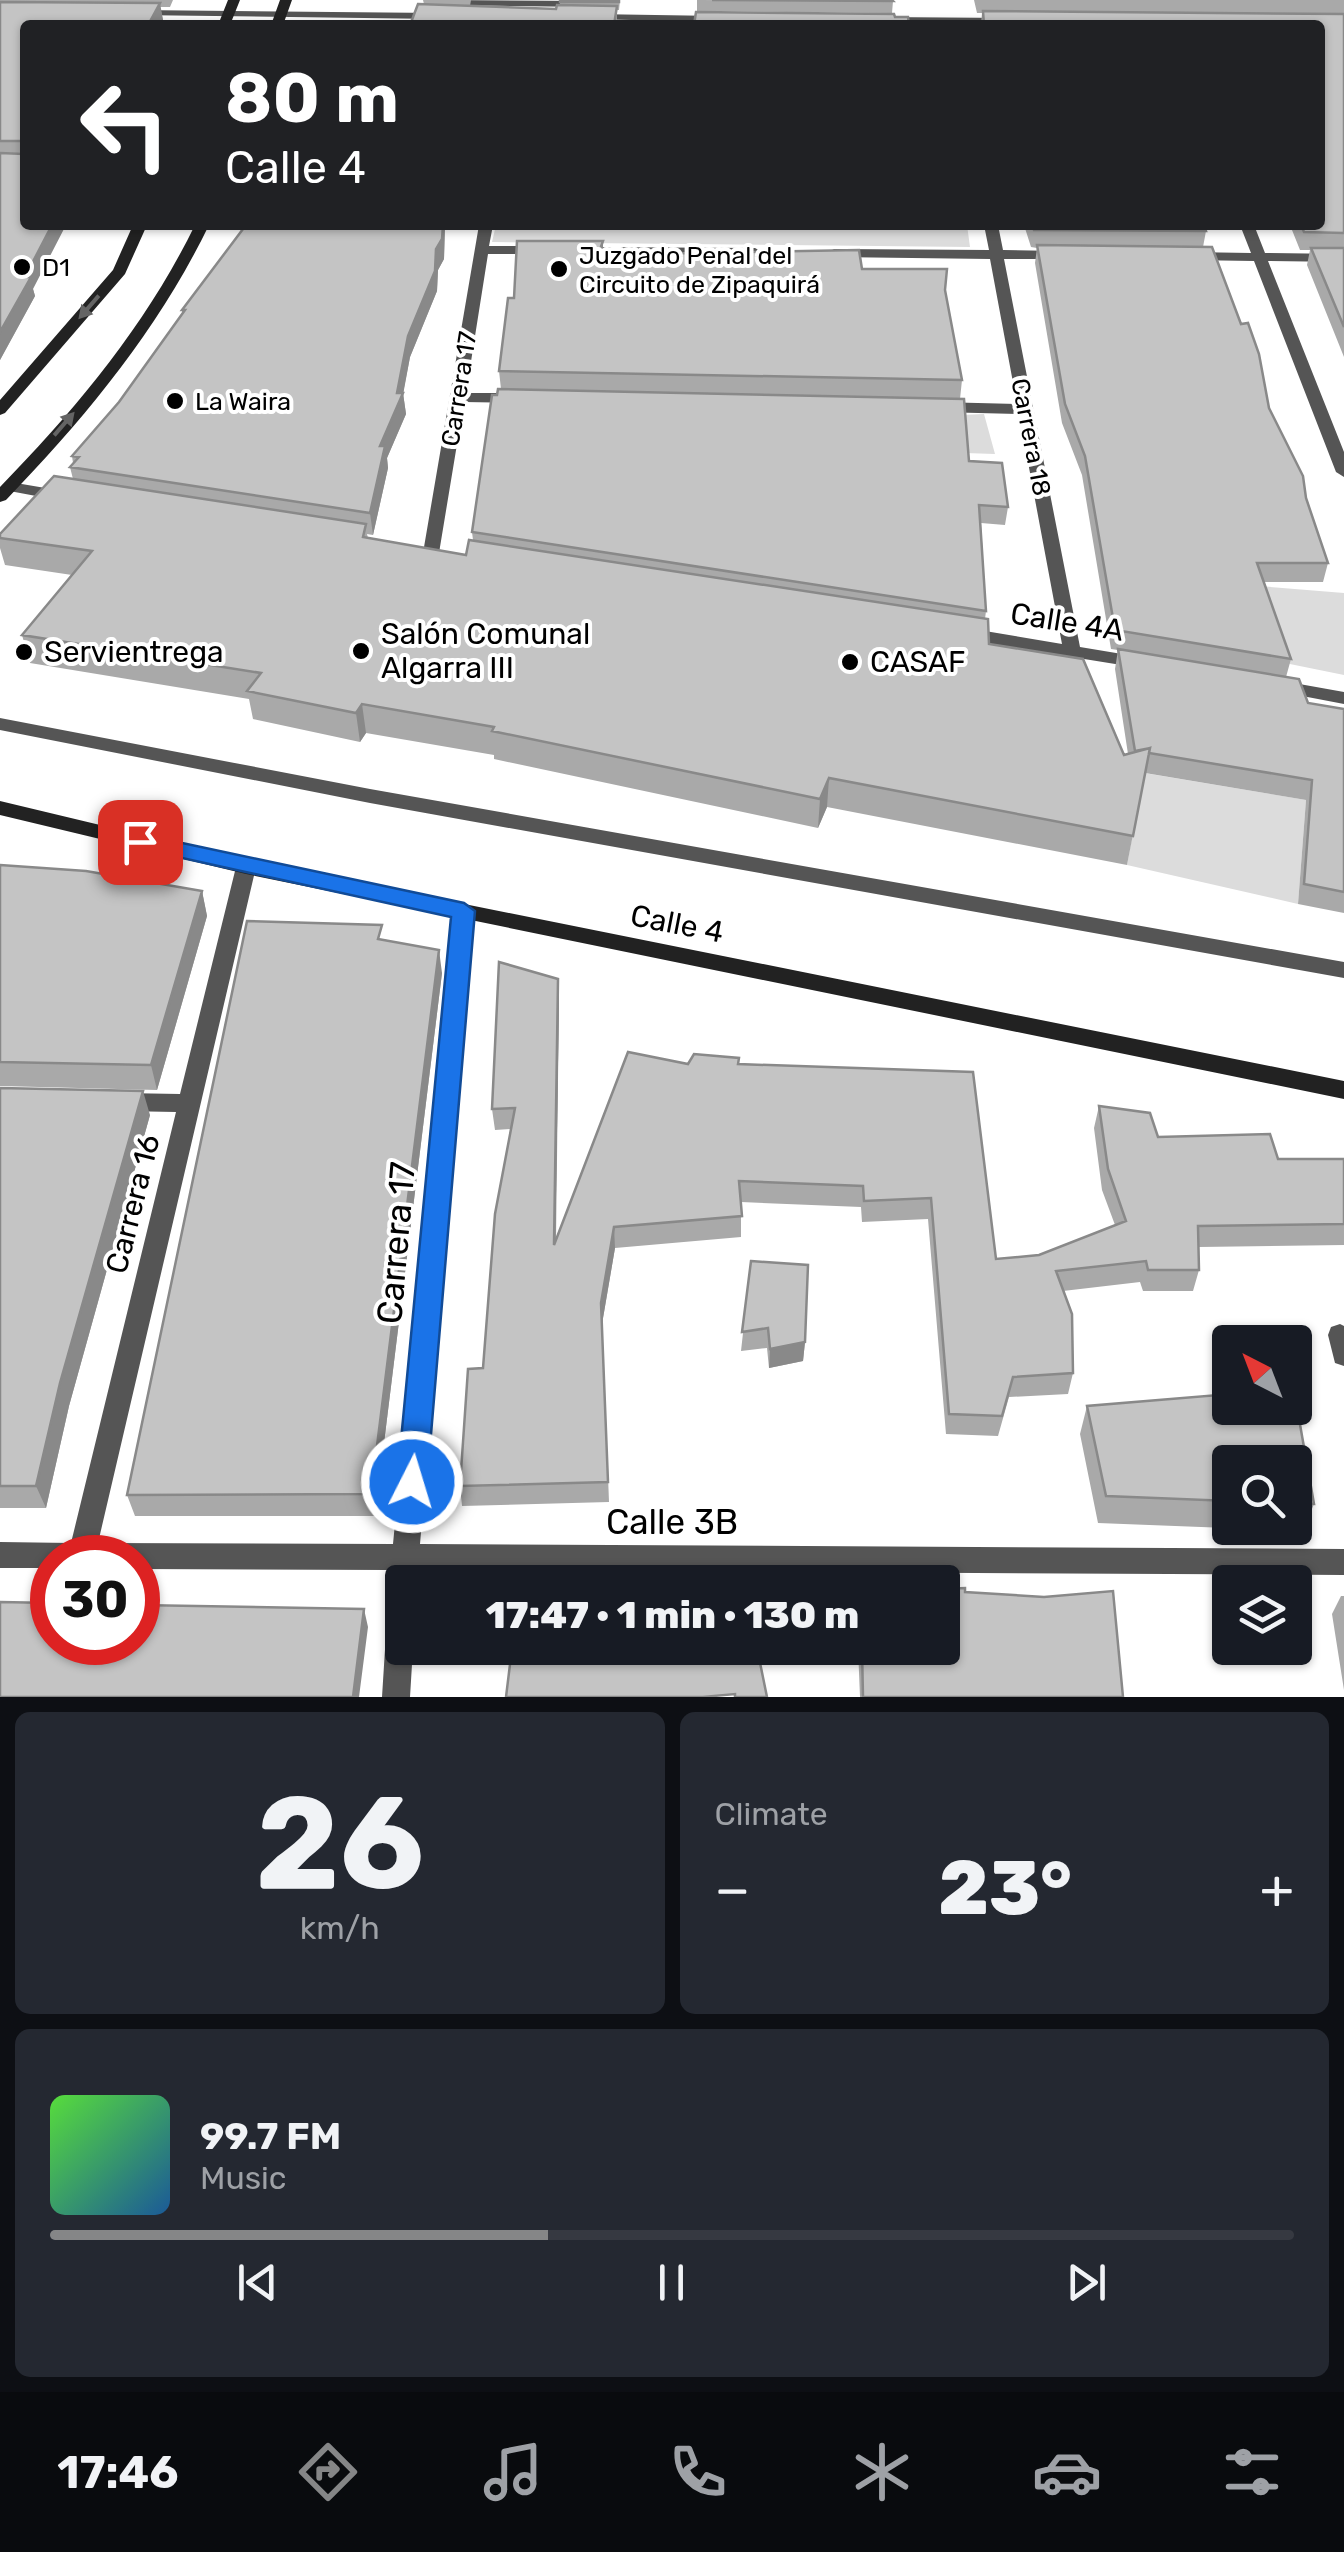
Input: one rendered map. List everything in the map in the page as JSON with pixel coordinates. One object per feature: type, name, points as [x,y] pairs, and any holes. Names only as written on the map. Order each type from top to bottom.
[{"type":"main road","points":[[226,20],[234,0]]},
{"type":"main road","points":[[279,20],[286,0]]},
{"type":"main road","points":[[0,410],[120,271],[138,230]]},
{"type":"main road","points":[[5,492],[109,372],[180,273],[200,230]]},
{"type":"main road","name":"Calle 4","points":[[0,808],[246,867],[1344,1090]]},
{"type":"street","points":[[234,0],[522,7],[736,19]]},
{"type":"street","points":[[129,14],[279,20],[522,7],[716,6]]},
{"type":"street","points":[[951,18],[1008,9]]},
{"type":"street","points":[[872,14],[1000,20]]},
{"type":"street","name":"Carrera 17","points":[[451,556],[423,552],[457,396],[485,230]]},
{"type":"street","name":"Carrera 18","points":[[992,230],[1072,650]]},
{"type":"street","points":[[1250,230],[1344,472]]},
{"type":"street","points":[[482,250],[768,252]]},
{"type":"street","points":[[825,253],[1072,255]]},
{"type":"street","points":[[1166,256],[1344,258]]},
{"type":"street","points":[[457,396],[536,398]]},
{"type":"street","points":[[928,407],[1026,409]]},
{"type":"street","points":[[5,492],[85,499]]},
{"type":"street","name":"Calle 4A","points":[[936,629],[1150,664]]},
{"type":"street","points":[[1266,684],[1344,698]]},
{"type":"street","points":[[0,724],[370,796],[1344,970]]},
{"type":"street","name":"Carrera 16","points":[[86,1535],[246,867]]},
{"type":"street","name":"Carrera 17","points":[[405,1565],[464,911]]},
{"type":"street","points":[[96,1101],[191,1103]]},
{"type":"street","name":"Calle 3B","points":[[0,1555],[30,1555]]},
{"type":"street","name":"Calle 3B","points":[[160,1560],[385,1570]]},
{"type":"street","name":"Calle 3B","points":[[960,1566],[1344,1562]]},
{"type":"street","points":[[396,1697],[398,1665]]},
{"type":"shaded area","points":[[495,230],[968,230],[970,247],[492,242]]},
{"type":"shaded area","points":[[984,414],[995,454],[965,453],[872,419]]},
{"type":"shaded area","points":[[1210,582],[1344,593],[1344,675],[1280,662]]},
{"type":"shaded area","points":[[1144,773],[1306,800],[1298,904],[1127,865]]},
{"type":"building","points":[[619,0],[619,2],[560,2]]},
{"type":"building","points":[[712,0],[892,0],[893,1]]},
{"type":"building","points":[[0,2],[160,3],[151,20],[20,20],[20,141],[0,141]]},
{"type":"building","points":[[418,4],[556,9],[557,5],[617,6],[615,20],[412,20]]},
{"type":"building","points":[[983,11],[1344,14],[1344,233],[1303,230],[1325,230],[1325,20],[984,20]]},
{"type":"building","points":[[696,12],[894,14],[908,20],[695,20]]},
{"type":"building","points":[[0,153],[20,154],[20,230],[49,230],[25,277],[31,277],[0,332]]},
{"type":"building","points":[[242,230],[443,230],[436,249],[435,271],[408,336],[397,393],[403,393],[380,446],[385,446],[370,513],[70,467],[79,457],[72,456],[119,402]]},
{"type":"building","points":[[1034,230],[1206,230],[1206,231]]},
{"type":"building","points":[[517,241],[603,241],[596,261],[643,254],[859,250],[862,269],[947,269],[945,290],[962,380],[499,371],[508,298],[514,298]]},
{"type":"building","points":[[1037,245],[1212,247],[1241,324],[1248,323],[1259,354],[1269,408],[1303,476],[1306,498],[1328,563],[1257,563],[1291,659],[1115,630],[1085,456],[1065,404]]},
{"type":"building","points":[[1311,248],[1344,248],[1344,327]]},
{"type":"building","points":[[498,389],[964,399],[969,461],[1002,463],[1008,507],[979,505],[986,611],[472,532],[492,395],[497,395]]},
{"type":"building","points":[[54,476],[366,524],[363,537],[466,555],[469,540],[988,619],[989,644],[1083,659],[1124,755],[1150,748],[1133,836],[829,778],[820,799],[492,731],[494,727],[362,704],[356,713],[247,691],[261,673],[22,635],[92,551],[0,538]]},
{"type":"building","points":[[1118,649],[1299,679],[1308,703],[1344,709],[1344,892],[1304,884],[1312,780],[1149,753],[1150,748],[1135,751]]},
{"type":"building","points":[[0,865],[86,871],[202,891],[151,1065],[0,1062]]},
{"type":"building","points":[[247,921],[382,925],[378,939],[439,950],[371,1494],[127,1495]]},
{"type":"building","points":[[499,962],[558,979],[554,1245],[628,1052],[688,1064],[694,1054],[739,1058],[738,1064],[973,1072],[996,1259],[1039,1255],[1126,1221],[1108,1169],[1099,1106],[1150,1113],[1158,1137],[1270,1134],[1278,1159],[1344,1159],[1344,1224],[1198,1226],[1199,1270],[1148,1270],[1146,1261],[1056,1271],[1072,1314],[1073,1373],[1013,1377],[1002,1416],[949,1414],[931,1198],[864,1201],[863,1186],[739,1181],[742,1216],[614,1227],[601,1303],[608,1482],[460,1486],[468,1369],[483,1368],[495,1214],[515,1108],[492,1109]]},
{"type":"building","points":[[0,1088],[143,1091],[60,1383],[36,1486],[0,1486]]},
{"type":"building","points":[[751,1261],[808,1265],[805,1342],[770,1349],[768,1328],[742,1332]]},
{"type":"building","points":[[1212,1396],[1212,1425],[1300,1425],[1304,1445],[1212,1445],[1212,1500],[1106,1496],[1087,1406]]},
{"type":"building","points":[[960,1588],[965,1588],[965,1592],[1044,1597],[1113,1591],[1123,1697],[863,1697],[862,1665],[960,1665]]},
{"type":"building","points":[[0,1602],[30,1603],[30,1665],[160,1665],[160,1605],[364,1609],[353,1697],[0,1697]]},
{"type":"building","points":[[510,1665],[760,1665],[767,1697],[735,1694],[506,1697]]},
{"type":"place","name":"D1","points":[[22,267]]},
{"type":"place","name":"Juzgado Penal del Circuito de Zipaquirá","points":[[559,269]]},
{"type":"place","name":"La Waira","points":[[175,401]]},
{"type":"place","name":"Salón Comunal Algarra III","points":[[361,651]]},
{"type":"place","name":"Servientrega","points":[[24,652]]},
{"type":"place","name":"CASAF","points":[[850,662]]},
{"type":"route","points":[[140,842],[464,911],[412,1482]]}]
